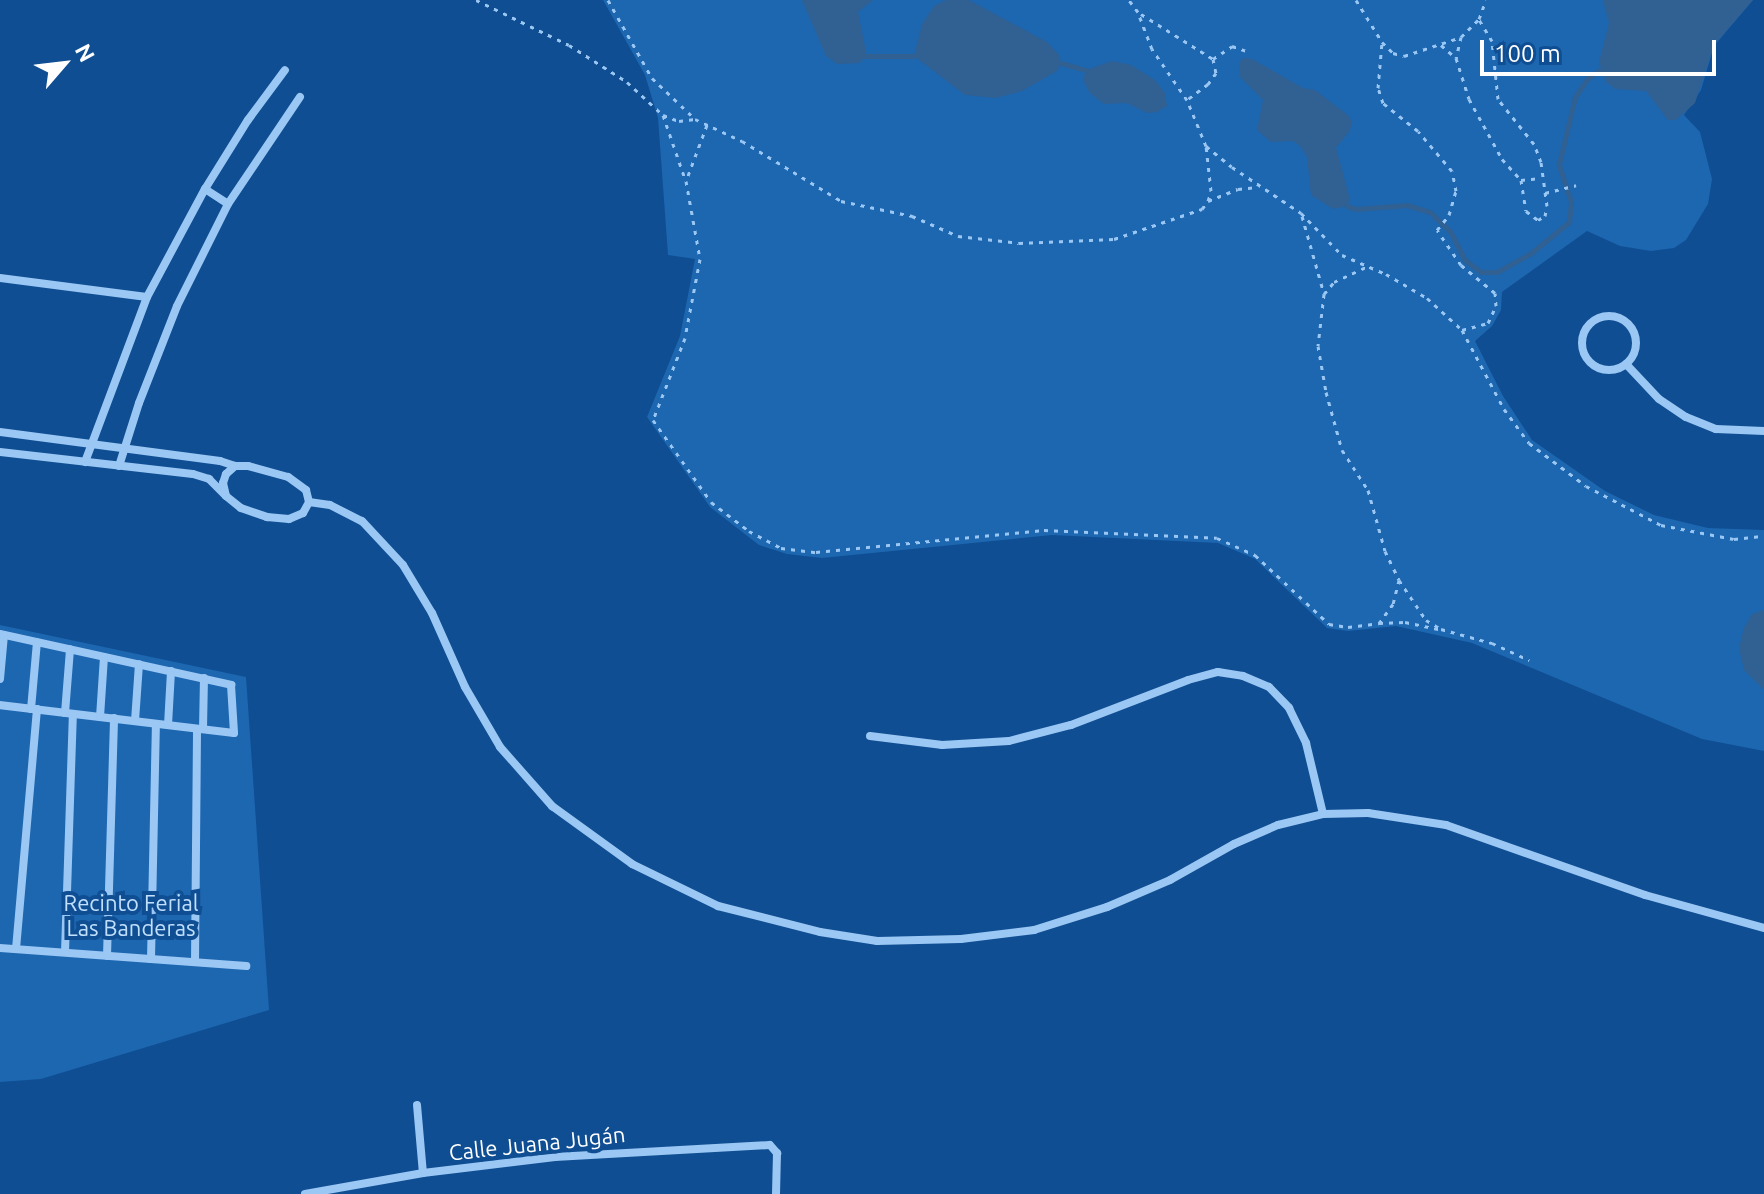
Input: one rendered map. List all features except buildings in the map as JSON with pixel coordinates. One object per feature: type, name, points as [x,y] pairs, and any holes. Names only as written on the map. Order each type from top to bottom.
[{"type":"street","points":[[85,462],[147,297],[205,189],[248,120],[285,70]]},
{"type":"street","points":[[119,466],[177,306],[228,204],[300,97]]},
{"type":"street","points":[[205,189],[228,204]]},
{"type":"street","points":[[0,278],[147,297]]},
{"type":"street","points":[[1611,315],[1623,319],[1632,329],[1636,341],[1634,354],[1626,364],[1614,369],[1601,368],[1590,361],[1583,350],[1583,337],[1588,325],[1598,318],[1611,315]]},
{"type":"street","points":[[1626,364],[1659,399],[1686,417],[1716,429],[1764,431]]},
{"type":"street","points":[[0,432],[124,448],[288,477],[306,490],[309,502],[303,513],[289,519],[267,517],[241,508],[209,479],[193,474],[0,452]]},
{"type":"street","points":[[226,496],[223,483],[235,466]]},
{"type":"street","points":[[309,502],[330,505],[362,521],[403,565],[500,747],[552,806],[632,864],[718,906],[820,932],[877,941],[961,939],[1034,930],[1107,907],[1170,880],[1245,839],[1278,825],[1323,814],[1368,813],[1446,825],[1645,895],[1764,928]]},
{"type":"street","points":[[0,679],[2,634],[204,678],[231,685],[234,733],[0,705]]},
{"type":"street","points":[[16,949],[37,642]]},
{"type":"street","points":[[65,952],[70,649]]},
{"type":"street","points":[[100,717],[104,657]]},
{"type":"street","points":[[135,721],[139,664]]},
{"type":"street","points":[[168,725],[171,671]]},
{"type":"street","points":[[870,736],[942,745],[1009,741],[1071,725],[1188,680],[1218,672],[1243,676],[1269,687],[1289,708],[1306,743],[1323,814]]},
{"type":"street","points":[[195,962],[204,678]]},
{"type":"street","points":[[107,956],[114,718]]},
{"type":"street","points":[[151,959],[156,724]]},
{"type":"street","points":[[0,948],[246,966]]},
{"type":"street","points":[[417,1105],[423,1173]]},
{"type":"street","name":"Calle Juana Jugán","points":[[305,1194],[423,1173],[653,1149],[770,1145],[774,1148],[776,1194]]},
{"type":"path","points":[[476,0],[569,45],[627,82],[663,115],[679,121],[695,119]]},
{"type":"path","points":[[608,0],[652,78],[695,119],[742,141],[841,201],[912,216],[958,236],[1019,243],[1114,239],[1202,209],[1208,201],[1211,191],[1206,146],[1187,100],[1152,49],[1132,0]]},
{"type":"path","points":[[1356,0],[1382,42],[1393,53],[1404,56],[1461,37],[1479,19],[1486,0]]},
{"type":"path","points":[[1138,12],[1150,23],[1198,47],[1213,59],[1216,73],[1208,84],[1187,100]]},
{"type":"path","points":[[1441,45],[1456,58],[1483,127],[1521,180],[1526,211],[1538,220],[1545,216],[1541,162],[1534,144],[1498,99],[1492,41],[1479,19]]},
{"type":"path","points":[[1456,58],[1461,37]]},
{"type":"path","points":[[1382,42],[1378,68],[1383,103],[1418,131],[1452,171],[1456,191],[1449,215],[1437,230],[1461,265],[1495,293],[1496,306],[1488,323],[1477,329],[1462,330]]},
{"type":"path","points":[[1213,59],[1224,48],[1232,46],[1249,52]]},
{"type":"path","points":[[663,115],[686,181],[700,259],[685,338],[653,420],[711,502],[749,531],[781,548],[816,552],[1044,530],[1217,538],[1255,555],[1329,624],[1348,627],[1405,622],[1492,643],[1529,660]]},
{"type":"path","points":[[686,181],[707,125]]},
{"type":"path","points":[[1206,146],[1301,213],[1342,255],[1386,274],[1427,298],[1462,330],[1504,409],[1529,443],[1586,486],[1661,525],[1734,539],[1764,536]]},
{"type":"path","points":[[1521,180],[1541,178]]},
{"type":"path","points":[[1544,193],[1576,185]]},
{"type":"path","points":[[1208,201],[1238,189],[1260,186]]},
{"type":"path","points":[[1301,213],[1324,294],[1318,346],[1326,392],[1342,450],[1368,490],[1385,551],[1399,580],[1426,620],[1441,629]]},
{"type":"path","points":[[1324,294],[1334,282],[1366,267]]},
{"type":"path","points":[[1379,623],[1393,604],[1399,580]]},
{"type":"green space","points":[[603,0],[1753,0],[1714,46],[1701,90],[1684,115],[1700,132],[1712,179],[1708,204],[1686,240],[1674,248],[1651,251],[1620,246],[1587,231],[1502,292],[1501,310],[1492,326],[1475,341],[1503,396],[1532,440],[1605,491],[1654,515],[1708,528],[1764,530],[1764,751],[1702,739],[1472,643],[1396,626],[1348,631],[1327,628],[1255,559],[1218,543],[1052,535],[822,558],[787,554],[759,545],[710,507],[647,417],[680,336],[695,259],[668,255],[658,118],[645,75]]},
{"type":"green space","name":"Recinto Ferial Las Banderas","points":[[0,625],[246,677],[269,1010],[41,1079],[0,1082]]},
{"type":"shaded area","points":[[802,0],[873,0],[858,12],[865,47],[865,56],[860,63],[837,64],[826,56]]},
{"type":"shaded area","points":[[946,0],[969,0],[1047,42],[1059,55],[1061,63],[1057,71],[1022,91],[996,98],[965,95],[914,56],[922,24],[934,6]]},
{"type":"shaded area","points":[[1603,0],[1753,0],[1714,45],[1695,103],[1676,120],[1668,120],[1646,91],[1615,89],[1606,82],[1599,62],[1609,23]]},
{"type":"shaded area","points":[[1243,58],[1252,59],[1303,88],[1315,90],[1349,116],[1352,123],[1349,132],[1336,148],[1350,199],[1347,206],[1333,209],[1311,195],[1307,157],[1300,146],[1293,141],[1271,142],[1257,130],[1263,100],[1240,77],[1239,63]]},
{"type":"shaded area","points":[[1112,61],[1131,65],[1155,80],[1165,93],[1167,106],[1147,113],[1127,103],[1104,104],[1090,93],[1083,80],[1086,70]]},
{"type":"shaded area","points":[[1764,610],[1764,690],[1744,670],[1739,648],[1744,628],[1752,614]]},
{"type":"waterway","points":[[865,56],[914,56]]},
{"type":"waterway","points":[[1061,63],[1086,70]]},
{"type":"waterway","points":[[1347,206],[1356,209],[1407,205],[1430,212],[1450,231],[1465,260],[1481,272],[1497,272],[1530,254],[1569,222],[1571,202],[1559,164],[1575,97],[1587,79],[1600,70]]}]
